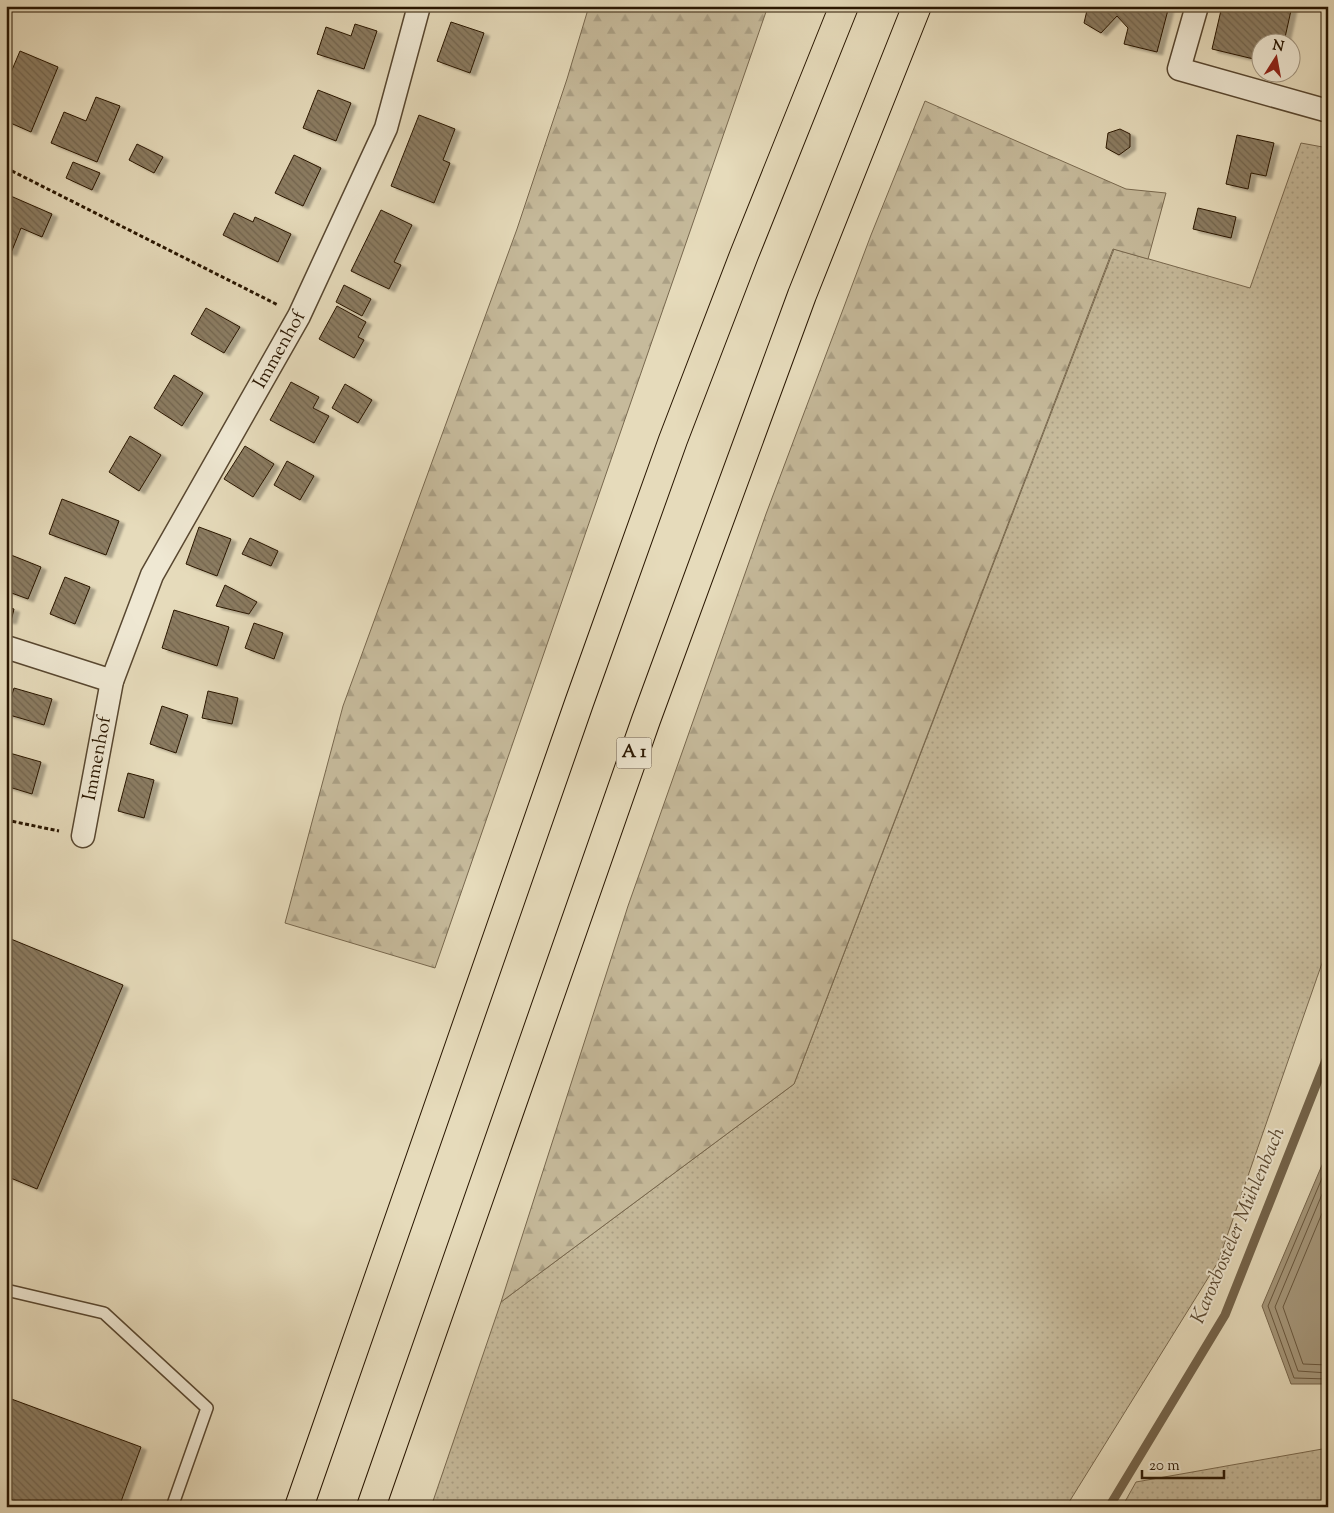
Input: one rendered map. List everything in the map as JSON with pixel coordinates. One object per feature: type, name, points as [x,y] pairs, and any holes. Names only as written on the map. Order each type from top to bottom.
[{"type":"highway","points":[[299,1507],[579,703],[673,440],[844,6]]},
{"type":"highway","name":"A 1","points":[[371,1507],[646,720],[802,295],[917,6]]},
{"type":"street","name":"Immenhof","points":[[83,836],[112,681],[152,575],[300,316],[386,128],[419,6]]},
{"type":"street","points":[[1197,6],[1179,69],[1328,110]]},
{"type":"street","points":[[6,647],[112,681]]},
{"type":"lane","points":[[6,1290],[104,1313],[207,1408],[172,1507]]},
{"type":"path","points":[[6,168],[300,316]]},
{"type":"path","points":[[6,820],[83,836]]},
{"type":"green space","points":[[589,6],[768,6],[435,968],[285,923],[343,706],[517,229]]},
{"type":"green space","points":[[925,101],[1126,189],[1166,193],[1148,259],[1113,249],[794,1084],[501,1302],[628,906],[766,514],[871,235]]},
{"type":"green space","points":[[1301,143],[1328,148],[1328,946],[1218,1262],[1066,1507],[431,1507],[501,1302],[794,1084],[1114,249],[1250,288]]},
{"type":"green space","points":[[1328,1448],[1328,1507],[1122,1507],[1136,1482]]},
{"type":"water","points":[[1328,1151],[1328,1384],[1291,1384],[1262,1306]]},
{"type":"building","points":[[1088,6],[1169,6],[1157,52],[1124,44],[1128,28],[1117,16],[1101,33],[1084,23]]},
{"type":"building","points":[[1222,6],[1292,6],[1286,32],[1252,32],[1252,59],[1212,49]]},
{"type":"building","points":[[451,22],[484,33],[470,73],[437,61]]},
{"type":"building","points":[[355,24],[377,31],[364,69],[317,54],[326,27],[351,36]]},
{"type":"building","points":[[20,51],[58,67],[31,132],[6,121],[6,84]]},
{"type":"building","points":[[318,90],[351,103],[336,141],[303,128]]},
{"type":"building","points":[[96,97],[120,106],[97,162],[51,143],[64,112],[86,121]]},
{"type":"building","points":[[419,115],[455,129],[443,160],[450,163],[434,203],[391,186]]},
{"type":"building","points":[[1120,129],[1130,134],[1130,147],[1119,155],[1106,148],[1108,133]]},
{"type":"building","points":[[1237,135],[1274,143],[1266,176],[1251,173],[1248,189],[1226,184]]},
{"type":"building","points":[[137,144],[163,157],[154,173],[129,160]]},
{"type":"building","points":[[294,155],[321,168],[303,206],[275,193]]},
{"type":"building","points":[[73,162],[100,173],[92,190],[66,178]]},
{"type":"building","points":[[6,194],[52,214],[42,237],[21,228],[11,253],[6,251]]},
{"type":"building","points":[[1198,208],[1236,217],[1231,238],[1193,229]]},
{"type":"building","points":[[381,210],[412,225],[394,262],[401,265],[389,289],[351,271]]},
{"type":"building","points":[[234,213],[253,222],[255,217],[291,234],[278,262],[223,235]]},
{"type":"building","points":[[344,285],[371,299],[362,316],[336,302]]},
{"type":"building","points":[[337,306],[366,322],[358,337],[364,340],[354,358],[319,339]]},
{"type":"building","points":[[206,308],[240,327],[224,353],[191,334]]},
{"type":"building","points":[[174,375],[203,393],[182,426],[154,408]]},
{"type":"building","points":[[291,382],[319,397],[313,408],[329,416],[314,443],[270,420]]},
{"type":"building","points":[[345,384],[372,400],[358,423],[332,408]]},
{"type":"building","points":[[130,436],[161,455],[139,491],[109,472]]},
{"type":"building","points":[[245,446],[274,464],[253,497],[224,479]]},
{"type":"building","points":[[287,461],[314,476],[300,500],[274,485]]},
{"type":"building","points":[[62,499],[119,521],[106,555],[49,534]]},
{"type":"building","points":[[199,527],[231,539],[217,576],[186,564]]},
{"type":"building","points":[[250,538],[278,551],[271,566],[242,554]]},
{"type":"building","points":[[6,553],[41,567],[28,599],[6,591]]},
{"type":"building","points":[[65,577],[90,587],[75,624],[50,614]]},
{"type":"building","points":[[225,585],[257,602],[249,614],[216,606]]},
{"type":"building","points":[[6,607],[14,609],[11,621],[6,620]]},
{"type":"building","points":[[174,610],[229,627],[217,666],[162,648]]},
{"type":"building","points":[[254,623],[283,633],[274,659],[245,648]]},
{"type":"building","points":[[14,688],[52,699],[44,725],[6,714]]},
{"type":"building","points":[[208,691],[238,698],[232,724],[202,718]]},
{"type":"building","points":[[162,706],[188,715],[176,753],[150,744]]},
{"type":"building","points":[[6,752],[41,762],[32,794],[6,786]]},
{"type":"building","points":[[128,773],[154,780],[144,818],[118,811]]},
{"type":"building","points":[[6,937],[123,985],[37,1189],[6,1176]]},
{"type":"building","points":[[6,1397],[141,1447],[119,1507],[6,1507]]},
{"type":"waterway","name":"Karoxbosteler Mühlenbach","points":[[1109,1507],[1225,1315],[1328,1055]]}]
